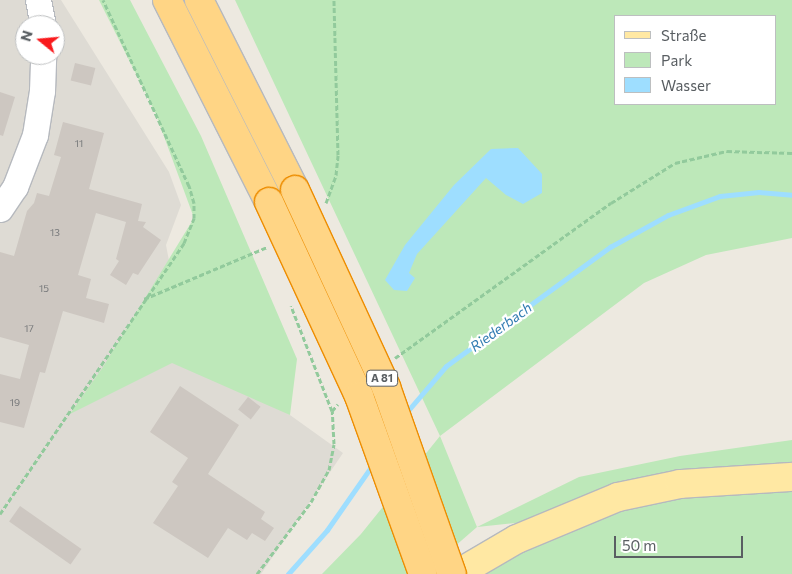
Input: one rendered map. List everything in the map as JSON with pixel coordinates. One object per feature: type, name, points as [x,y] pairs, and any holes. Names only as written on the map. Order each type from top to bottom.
[{"type":"highway","name":"A 81","points":[[168,0],[269,202],[359,396],[423,574]]},
{"type":"highway","name":"A 81","points":[[199,0],[295,190],[386,387],[452,574]]},
{"type":"main road","points":[[457,574],[524,536],[618,498],[680,484],[792,477]]},
{"type":"street","points":[[38,0],[41,15]]},
{"type":"street","points":[[0,209],[15,187],[34,135],[42,91],[43,65]]},
{"type":"path","points":[[0,514],[103,367],[143,299],[184,243],[194,218],[194,203],[103,0]]},
{"type":"path","points":[[321,210],[332,190],[338,155],[334,0]]},
{"type":"path","points":[[391,361],[611,203],[675,163],[727,151],[792,153]]},
{"type":"path","points":[[143,299],[276,242]]},
{"type":"path","points":[[268,247],[271,256]]},
{"type":"path","points":[[257,574],[311,502],[329,470],[334,444],[332,411],[289,302]]},
{"type":"path","points":[[332,411],[341,401]]},
{"type":"shaded area","points":[[0,0],[61,0],[169,172],[181,205],[166,245],[184,339],[343,453],[261,574],[0,574]]},
{"type":"green space","points":[[99,0],[130,0],[201,136],[297,359],[290,415],[172,363],[70,414],[103,367],[194,218],[155,112]]},
{"type":"green space","points":[[235,0],[792,0],[792,238],[706,255],[644,283],[440,436]]},
{"type":"green space","points":[[440,436],[477,527],[423,574],[322,574],[361,534]]},
{"type":"green space","points":[[792,440],[792,574],[463,574],[517,539],[560,536],[620,512],[477,527],[579,477],[680,456]]},
{"type":"water","points":[[518,148],[542,174],[542,193],[523,204],[506,195],[486,178],[417,254],[409,273],[415,278],[407,291],[394,290],[385,280],[405,245],[454,185],[491,149]]},
{"type":"building","points":[[75,63],[95,68],[91,86],[71,80]]},
{"type":"building","points":[[0,92],[15,97],[3,136],[0,135]]},
{"type":"building","points":[[63,122],[104,133],[89,189],[142,204],[138,221],[146,222],[143,227],[161,240],[138,275],[133,273],[126,285],[110,275],[119,261],[116,259],[126,222],[96,213],[78,275],[91,279],[86,298],[109,304],[104,323],[63,311],[45,373],[40,372],[24,428],[0,422],[0,374],[20,379],[29,345],[0,337],[0,252],[14,256],[27,211],[34,203],[37,193],[49,196],[61,157],[54,155]]},
{"type":"building","points":[[180,386],[239,425],[208,474],[265,512],[261,519],[274,528],[265,541],[252,533],[247,540],[228,528],[208,558],[153,523],[178,486],[172,482],[188,458],[150,432]]},
{"type":"building","points":[[248,397],[261,407],[251,419],[238,410]]},
{"type":"building","points":[[20,506],[81,549],[71,565],[9,522]]},
{"type":"waterway","name":"Riederbach","points":[[405,414],[446,366],[610,247],[668,215],[720,196],[759,192],[792,195]]},
{"type":"waterway","name":"Riederbach","points":[[288,574],[327,530],[373,464]]}]
